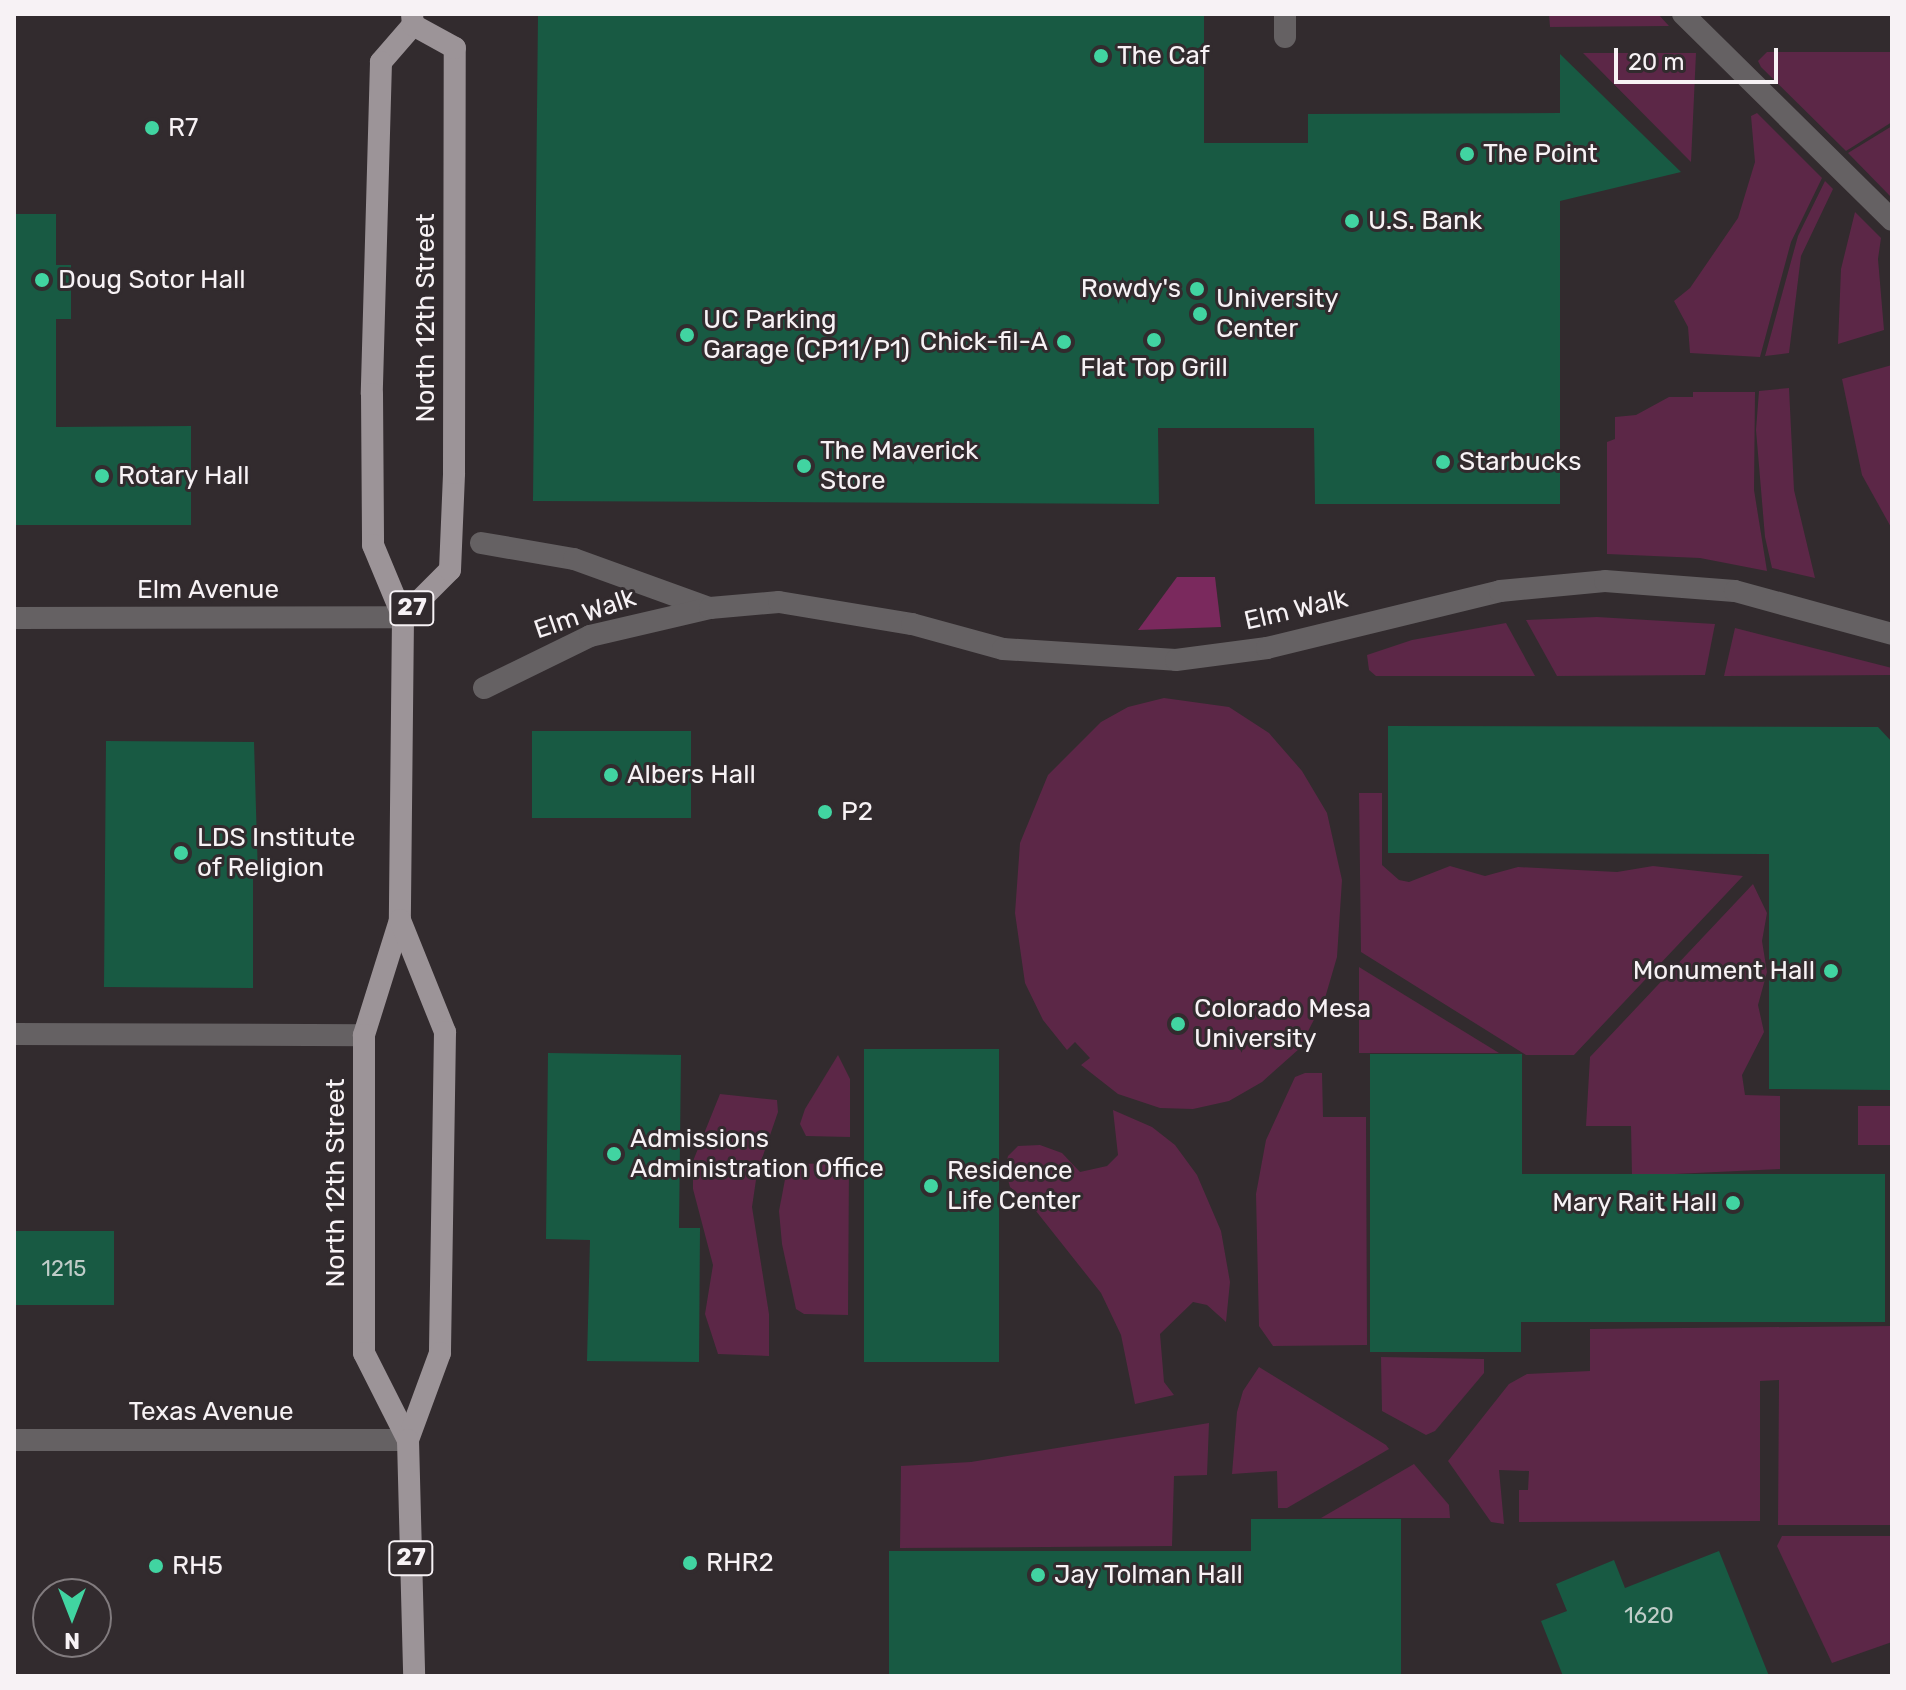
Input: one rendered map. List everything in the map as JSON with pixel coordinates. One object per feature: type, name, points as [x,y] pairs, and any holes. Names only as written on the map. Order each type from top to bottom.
[{"type":"main road","name":"North 12th Street","points":[[403,617],[450,570],[454,473],[455,48],[412,19],[381,62],[372,394],[373,545],[403,617],[400,920],[364,1035],[364,1353],[408,1440]]},
{"type":"main road","name":"North 12th Street","points":[[400,920],[445,1032],[440,1353],[408,1440],[414,1676]]},
{"type":"street","points":[[1285,14],[1285,37]]},
{"type":"street","points":[[1683,14],[1892,220]]},
{"type":"street","name":"Elm Walk","points":[[481,543],[574,559],[710,608]]},
{"type":"street","name":"Elm Walk","points":[[484,688],[590,636],[710,608],[779,602],[912,624],[1003,649],[1176,660],[1267,648],[1500,591],[1605,581],[1735,591],[1892,634]]},
{"type":"street","name":"Elm Avenue","points":[[14,618],[403,617]]},
{"type":"street","points":[[14,1034],[364,1035]]},
{"type":"street","name":"Texas Avenue","points":[[14,1440],[408,1440]]},
{"type":"shaded area","points":[[1549,14],[1658,14],[1669,26],[1550,27]]},
{"type":"shaded area","points":[[1767,52],[1892,52],[1892,122],[1846,151],[1761,67],[1758,61]]},
{"type":"shaded area","points":[[1583,53],[1696,53],[1691,162]]},
{"type":"shaded area","points":[[1757,113],[1822,178],[1791,242],[1760,357],[1690,353],[1688,327],[1674,301],[1690,288],[1738,218],[1755,162],[1751,116]]},
{"type":"shaded area","points":[[1892,126],[1892,198],[1848,153]]},
{"type":"shaded area","points":[[1825,181],[1833,189],[1801,256],[1789,353],[1765,356],[1798,236]]},
{"type":"shaded area","points":[[1855,212],[1881,238],[1878,259],[1884,330],[1838,344],[1841,269]]},
{"type":"shaded area","points":[[1892,365],[1892,529],[1862,475],[1842,379]]},
{"type":"shaded area","points":[[1789,388],[1794,490],[1815,578],[1772,568],[1765,537],[1756,430],[1759,391]]},
{"type":"shaded area","points":[[1693,392],[1755,392],[1754,490],[1767,571],[1700,558],[1607,554],[1607,442],[1615,439],[1615,417],[1636,415],[1669,397],[1693,397]]},
{"type":"shaded area","points":[[1177,577],[1215,577],[1221,627],[1138,630]]},
{"type":"shaded area","points":[[1597,617],[1715,624],[1705,675],[1557,676],[1526,620]]},
{"type":"shaded area","points":[[1506,623],[1535,676],[1376,676],[1369,670],[1367,655],[1412,640]]},
{"type":"shaded area","points":[[1735,628],[1892,668],[1892,675],[1724,676]]},
{"type":"shaded area","points":[[1164,698],[1229,707],[1269,733],[1302,771],[1327,813],[1342,880],[1337,957],[1325,998],[1299,1049],[1262,1082],[1229,1101],[1193,1109],[1160,1108],[1118,1094],[1081,1065],[1090,1058],[1075,1042],[1067,1050],[1043,1020],[1025,983],[1015,913],[1020,843],[1048,775],[1101,722],[1128,707]]},
{"type":"shaded area","points":[[1359,793],[1382,793],[1382,865],[1399,880],[1409,882],[1450,866],[1485,876],[1518,867],[1617,872],[1653,866],[1743,876],[1574,1055],[1526,1055],[1361,952]]},
{"type":"shaded area","points":[[1753,884],[1767,913],[1762,941],[1767,972],[1758,1005],[1764,1032],[1742,1075],[1745,1095],[1780,1096],[1780,1169],[1632,1176],[1631,1126],[1586,1126],[1590,1057]]},
{"type":"shaded area","points":[[1359,967],[1499,1053],[1359,1053]]},
{"type":"shaded area","points":[[838,1055],[850,1079],[850,1137],[806,1136],[800,1124],[805,1109]]},
{"type":"shaded area","points":[[1305,1073],[1322,1073],[1323,1117],[1366,1117],[1367,1345],[1273,1346],[1259,1326],[1256,1194],[1266,1140],[1295,1077]]},
{"type":"shaded area","points":[[720,1094],[777,1100],[778,1112],[757,1173],[752,1207],[769,1314],[769,1356],[718,1354],[705,1314],[713,1265],[693,1189],[693,1161]]},
{"type":"shaded area","points":[[1858,1106],[1892,1106],[1892,1145],[1858,1145]]},
{"type":"shaded area","points":[[1113,1110],[1152,1127],[1175,1145],[1197,1175],[1221,1231],[1230,1282],[1226,1322],[1207,1305],[1193,1302],[1160,1334],[1164,1382],[1174,1395],[1135,1404],[1121,1335],[1101,1293],[1032,1206],[1010,1187],[1005,1169],[1008,1156],[1018,1146],[1040,1145],[1062,1153],[1080,1172],[1107,1166],[1118,1155]]},
{"type":"shaded area","points":[[849,1163],[848,1315],[804,1314],[796,1309],[782,1244],[779,1211],[787,1169],[794,1164]]},
{"type":"shaded area","points":[[1892,1326],[1892,1525],[1778,1525],[1779,1380],[1760,1381],[1760,1521],[1519,1522],[1519,1490],[1528,1490],[1529,1471],[1499,1470],[1504,1524],[1491,1522],[1448,1461],[1509,1384],[1527,1374],[1590,1371],[1590,1329]]},
{"type":"shaded area","points":[[1381,1357],[1484,1359],[1484,1373],[1435,1431],[1426,1435],[1382,1411]]},
{"type":"shaded area","points":[[1259,1367],[1389,1449],[1287,1508],[1278,1508],[1277,1471],[1232,1474],[1237,1412],[1243,1391]]},
{"type":"shaded area","points":[[1209,1423],[1207,1475],[1174,1476],[1172,1546],[900,1548],[901,1466],[971,1462]]},
{"type":"shaded area","points":[[1414,1464],[1449,1505],[1450,1518],[1321,1518]]},
{"type":"shaded area","points":[[1782,1536],[1892,1536],[1892,1642],[1832,1663],[1777,1546]]},
{"type":"building","name":"University Center","points":[[538,14],[1204,14],[1204,143],[1308,143],[1308,114],[1560,113],[1560,54],[1681,172],[1560,201],[1560,504],[1315,504],[1314,428],[1158,428],[1159,504],[533,501]]},
{"type":"building","name":"Rotary Hall","points":[[14,214],[56,214],[56,265],[71,265],[71,319],[56,319],[56,427],[191,426],[191,525],[14,525]]},
{"type":"building","name":"Monument Hall","points":[[1388,726],[1878,727],[1892,742],[1892,1090],[1769,1089],[1769,854],[1388,853]]},
{"type":"building","name":"Albers Hall","points":[[532,731],[691,731],[691,818],[532,818]]},
{"type":"building","name":"LDS Institute of Religion","points":[[106,741],[254,742],[258,877],[253,877],[253,988],[104,987]]},
{"type":"building","name":"Residence Life Center","points":[[864,1049],[999,1049],[999,1362],[864,1362]]},
{"type":"building","name":"Admissions Administration Office","points":[[548,1053],[681,1055],[679,1228],[700,1228],[699,1362],[587,1361],[590,1240],[546,1239]]},
{"type":"building","name":"Mary Rait Hall","points":[[1370,1054],[1522,1054],[1522,1174],[1885,1174],[1885,1322],[1521,1322],[1521,1352],[1370,1352]]},
{"type":"building","points":[[14,1231],[114,1231],[114,1305],[14,1305]]},
{"type":"building","name":"Jay Tolman Hall","points":[[1251,1519],[1401,1519],[1401,1676],[889,1676],[889,1551],[1251,1551]]},
{"type":"building","points":[[1719,1551],[1769,1676],[1563,1676],[1541,1621],[1567,1611],[1556,1584],[1614,1560],[1625,1588]]},
{"type":"place","name":"The Caf","points":[[1101,56]]},
{"type":"place","name":"R7","points":[[152,128]]},
{"type":"place","name":"The Point","points":[[1467,154]]},
{"type":"place","name":"U.S. Bank","points":[[1352,221]]},
{"type":"place","name":"Doug Sotor Hall","points":[[42,280]]},
{"type":"place","name":"Rowdy's","points":[[1197,289]]},
{"type":"place","name":"University Center","points":[[1200,314]]},
{"type":"place","name":"UC Parking Garage (CP11/P1)","points":[[687,335]]},
{"type":"place","name":"Flat Top Grill","points":[[1154,340]]},
{"type":"place","name":"Chick-fil-A","points":[[1064,342]]},
{"type":"place","name":"Starbucks","points":[[1443,462]]},
{"type":"place","name":"The Maverick Store","points":[[804,466]]},
{"type":"place","name":"Rotary Hall","points":[[102,476]]},
{"type":"place","name":"Albers Hall","points":[[611,775]]},
{"type":"place","name":"P2","points":[[825,812]]},
{"type":"place","name":"LDS Institute of Religion","points":[[181,853]]},
{"type":"place","name":"Monument Hall","points":[[1831,971]]},
{"type":"place","name":"Colorado Mesa University","points":[[1178,1024]]},
{"type":"place","name":"Admissions Administration Office","points":[[614,1154]]},
{"type":"place","name":"Residence Life Center","points":[[931,1186]]},
{"type":"place","name":"Mary Rait Hall","points":[[1733,1203]]},
{"type":"place","name":"RHR2","points":[[690,1563]]},
{"type":"place","name":"RH5","points":[[156,1566]]},
{"type":"place","name":"Jay Tolman Hall","points":[[1038,1575]]}]
